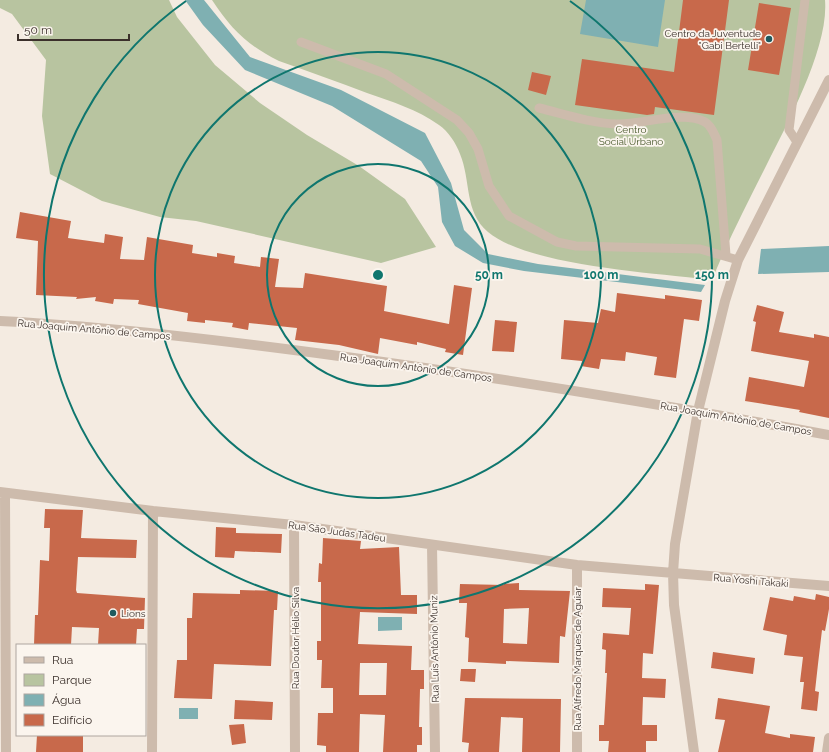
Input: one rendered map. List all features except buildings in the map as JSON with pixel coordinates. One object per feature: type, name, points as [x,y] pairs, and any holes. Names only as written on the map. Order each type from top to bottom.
[{"type":"street","points":[[694,752],[675,610],[673,573],[675,544],[698,411],[724,301],[738,260],[829,80]]},
{"type":"street","name":"Rua Joaquim Antônio de Campos","points":[[0,322],[153,332],[422,367],[698,411],[829,435]]},
{"type":"street","points":[[2,493],[6,752]]},
{"type":"street","name":"Rua São Judas Tadeu","points":[[2,493],[153,511],[294,525],[577,565],[673,573]]},
{"type":"street","points":[[152,752],[153,511]]},
{"type":"street","name":"Rua Doutor Hélio Silva","points":[[294,525],[295,752]]},
{"type":"street","name":"Rua Luís Antônio Muniz","points":[[432,545],[435,752]]},
{"type":"street","name":"Rua Alfredo Marques de Aguiar","points":[[577,565],[577,752]]},
{"type":"street","name":"Rua Yoshi Takaki","points":[[673,573],[829,586]]},
{"type":"street","points":[[827,752],[829,738]]},
{"type":"lane","points":[[797,142],[789,130],[805,0]]},
{"type":"lane","points":[[301,42],[386,74],[457,120],[469,133],[478,149],[489,186],[509,216],[557,242],[576,246],[700,249],[726,255],[738,260]]},
{"type":"lane","points":[[538,108],[583,119],[618,124],[661,119],[694,119],[706,122],[713,130],[717,140],[726,255]]},
{"type":"green space","points":[[0,0],[169,0],[177,17],[215,65],[260,103],[307,135],[359,166],[405,199],[436,247],[381,263],[196,221],[160,217],[102,201],[50,174],[42,116],[46,60],[12,14],[0,8]]},
{"type":"green space","name":"Centro Social Urbano","points":[[212,0],[825,0],[825,19],[821,40],[814,61],[796,106],[731,236],[712,280],[594,266],[532,253],[507,244],[488,232],[480,224],[475,215],[471,205],[466,174],[460,154],[446,131],[431,119],[404,106],[279,61],[268,55],[241,36],[226,20]]},
{"type":"water","points":[[185,0],[204,0],[250,57],[341,90],[425,133],[451,183],[464,230],[488,254],[538,264],[705,285],[701,292],[524,271],[483,263],[455,246],[442,222],[438,187],[421,161],[332,106],[245,70],[203,25]]},
{"type":"water","points":[[586,0],[665,0],[658,47],[580,34]]},
{"type":"water","points":[[829,246],[829,272],[758,274],[761,249]]},
{"type":"water","points":[[378,617],[402,617],[402,630],[378,631]]},
{"type":"water","points":[[179,708],[198,708],[198,719],[179,719]]},
{"type":"place","name":"Centro da Juventude \"Gabi Bertelli\"","points":[[769,39]]},
{"type":"place","name":"Lions","points":[[113,613]]}]
